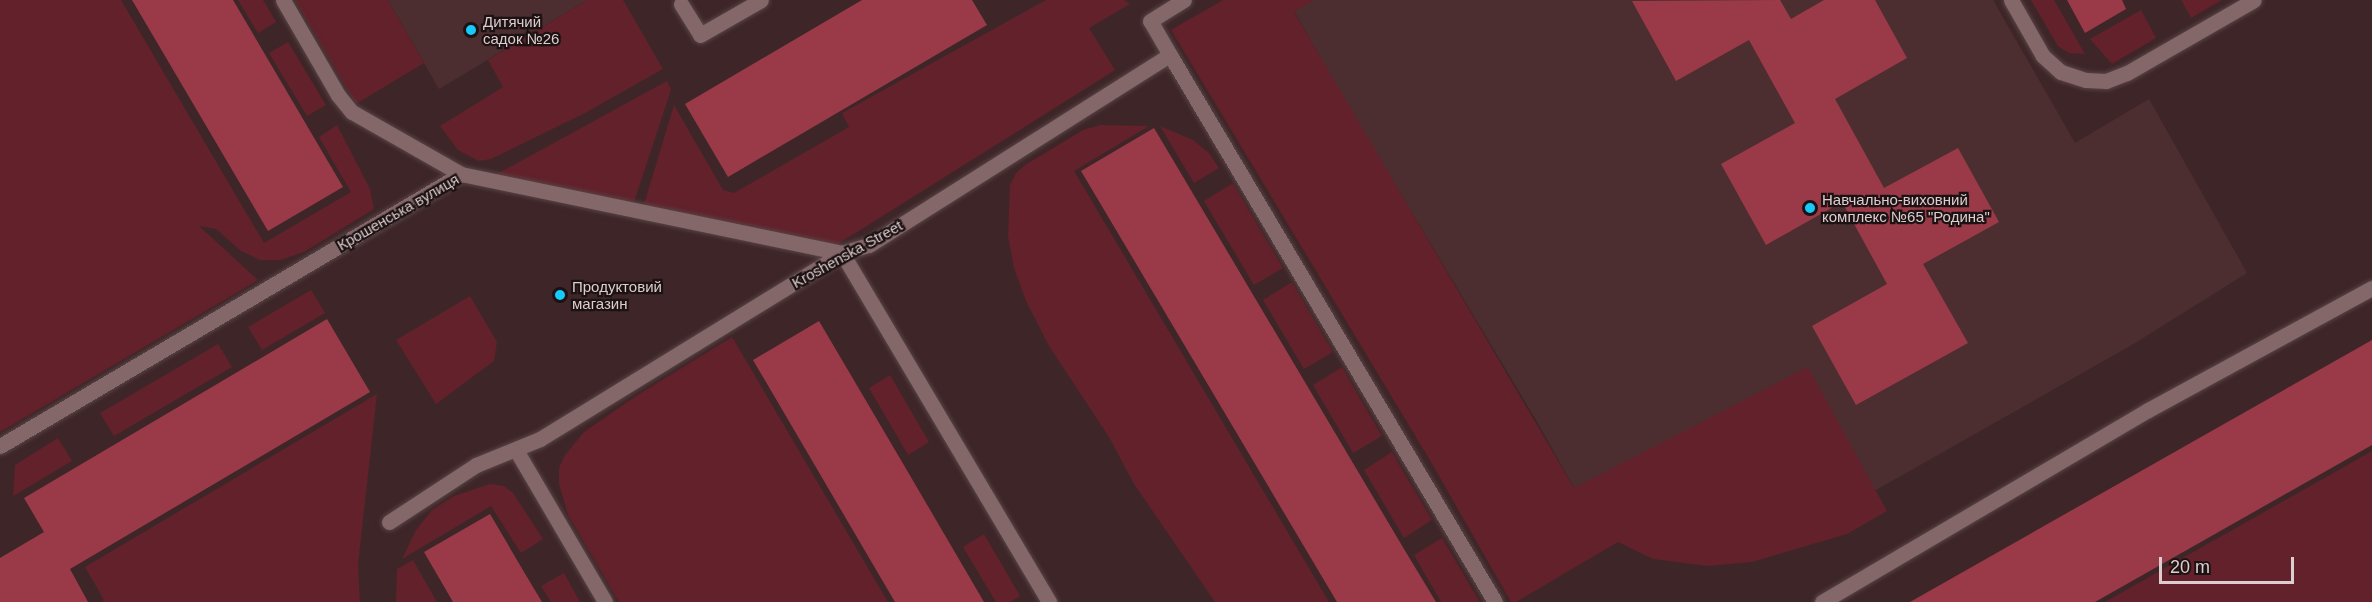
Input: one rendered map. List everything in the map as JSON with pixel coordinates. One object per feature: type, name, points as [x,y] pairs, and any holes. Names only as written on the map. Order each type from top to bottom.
[{"type":"street","points":[[283,0],[338,95],[352,112],[461,174]]},
{"type":"street","points":[[681,4],[700,35],[761,0]]},
{"type":"street","points":[[1184,0],[1150,21],[1495,602]]},
{"type":"street","points":[[2011,0],[2043,56],[2061,72],[2086,80],[2106,81],[2127,73],[2254,0]]},
{"type":"street","name":"Kroshenska Street","points":[[389,522],[476,465],[516,450],[550,433],[842,253],[869,245],[1170,55]]},
{"type":"street","name":"Крошенська вулиця","points":[[0,447],[461,174],[842,253]]},
{"type":"street","points":[[842,253],[1048,602]]},
{"type":"street","points":[[1822,602],[2148,410],[2372,288]]},
{"type":"street","points":[[516,450],[605,602]]},
{"type":"shaded area","points":[[0,0],[121,0],[264,243],[351,192],[319,137],[337,125],[370,189],[374,209],[304,252],[280,260],[260,260],[241,251],[216,229],[199,226],[258,280],[0,432]]},
{"type":"shaded area","points":[[238,0],[263,0],[276,22],[258,33]]},
{"type":"shaded area","points":[[295,0],[388,0],[424,63],[356,104]]},
{"type":"shaded area","name":"Дитячий садок №26","points":[[388,0],[587,0],[439,89]]},
{"type":"shaded area","points":[[587,0],[623,0],[663,69],[585,113],[491,159],[479,161],[458,150],[440,126],[503,87],[488,60]]},
{"type":"shaded area","points":[[1046,0],[1124,0],[1130,4],[1089,28],[1115,70],[833,247],[643,208],[674,105],[723,190],[734,193],[849,127],[842,113]]},
{"type":"shaded area","points":[[1223,0],[1314,0],[1294,12],[1574,488],[1808,367],[1887,511],[1847,534],[1752,562],[1708,566],[1653,559],[1618,542],[1516,602],[1511,602],[1431,462],[1171,30]]},
{"type":"shaded area","name":"Навчально-виховний комплекс №65 \"Родина\"","points":[[1314,0],[1993,0],[2075,143],[2149,99],[2247,273],[2130,346],[1830,516],[1591,518],[1535,418],[1294,11]]},
{"type":"shaded area","points":[[2031,0],[2054,0],[2085,54],[2069,53],[2058,46]]},
{"type":"shaded area","points":[[2181,0],[2222,0],[2191,18]]},
{"type":"shaded area","points":[[2141,10],[2156,38],[2112,64],[2090,39]]},
{"type":"shaded area","points":[[288,42],[326,105],[307,116],[269,53]]},
{"type":"shaded area","points":[[667,81],[671,90],[633,205],[495,175]]},
{"type":"shaded area","points":[[1101,125],[1149,126],[1074,171],[1329,602],[1215,602],[1134,484],[1109,437],[1049,346],[1026,301],[1014,268],[1008,236],[1010,185],[1016,173],[1025,165],[1083,130]]},
{"type":"shaded area","points":[[1160,126],[1193,140],[1209,153],[1219,168],[1194,183]]},
{"type":"shaded area","points":[[1233,183],[1283,268],[1254,285],[1204,201]]},
{"type":"shaded area","points":[[1292,282],[1333,352],[1304,369],[1263,300]]},
{"type":"shaded area","points":[[311,290],[325,313],[262,350],[248,327]]},
{"type":"shaded area","points":[[470,296],[497,342],[494,361],[436,404],[396,340]]},
{"type":"shaded area","points":[[732,337],[888,602],[619,602],[568,515],[559,484],[559,468],[565,455],[584,432],[636,396]]},
{"type":"shaded area","points":[[218,344],[232,367],[114,436],[100,413]]},
{"type":"shaded area","points":[[1342,367],[1382,436],[1353,453],[1313,385]]},
{"type":"shaded area","points":[[890,375],[929,442],[908,455],[869,388]]},
{"type":"shaded area","points":[[377,394],[358,565],[360,602],[101,602],[104,600],[85,567]]},
{"type":"shaded area","points":[[58,438],[72,461],[13,496],[15,465]]},
{"type":"shaded area","points":[[2372,451],[2372,602],[2105,602]]},
{"type":"shaded area","points":[[1392,452],[1432,520],[1404,538],[1364,470]]},
{"type":"shaded area","points":[[490,484],[504,486],[513,493],[543,539],[521,553],[491,506],[402,559],[416,530],[432,510],[454,496]]},
{"type":"shaded area","points":[[984,534],[1020,596],[1011,602],[996,602],[963,547]]},
{"type":"shaded area","points":[[1442,538],[1480,602],[1441,602],[1414,555]]},
{"type":"shaded area","points":[[413,560],[437,602],[396,602],[397,569]]},
{"type":"shaded area","points":[[564,573],[580,602],[551,602],[541,586]]},
{"type":"building","points":[[132,0],[233,0],[343,187],[268,231]]},
{"type":"building","points":[[862,0],[972,0],[987,25],[728,177],[685,104]]},
{"type":"building","points":[[1780,0],[1791,19],[1824,0],[1875,0],[1907,58],[1835,99],[1884,188],[1958,148],[1999,222],[1923,264],[1968,343],[1856,405],[1812,326],[1887,284],[1842,202],[1766,245],[1721,164],[1795,123],[1749,40],[1676,81],[1632,1]]},
{"type":"building","points":[[2067,0],[2122,0],[2126,9],[2085,33]]},
{"type":"building","points":[[1154,128],[1436,602],[1337,602],[1081,171]]},
{"type":"building","points":[[327,319],[370,392],[70,569],[88,602],[0,602],[0,558],[44,532],[24,498]]},
{"type":"building","points":[[819,321],[984,602],[895,602],[753,360]]},
{"type":"building","points":[[2372,340],[2372,445],[2095,602],[1910,602]]},
{"type":"building","points":[[490,514],[542,602],[453,602],[424,552]]},
{"type":"place","name":"Дитячий садок №26","points":[[471,30]]},
{"type":"place","name":"Навчально-виховний комплекс №65 \"Родина\"","points":[[1810,208]]},
{"type":"place","name":"Продуктовий магазин","points":[[560,295]]}]
